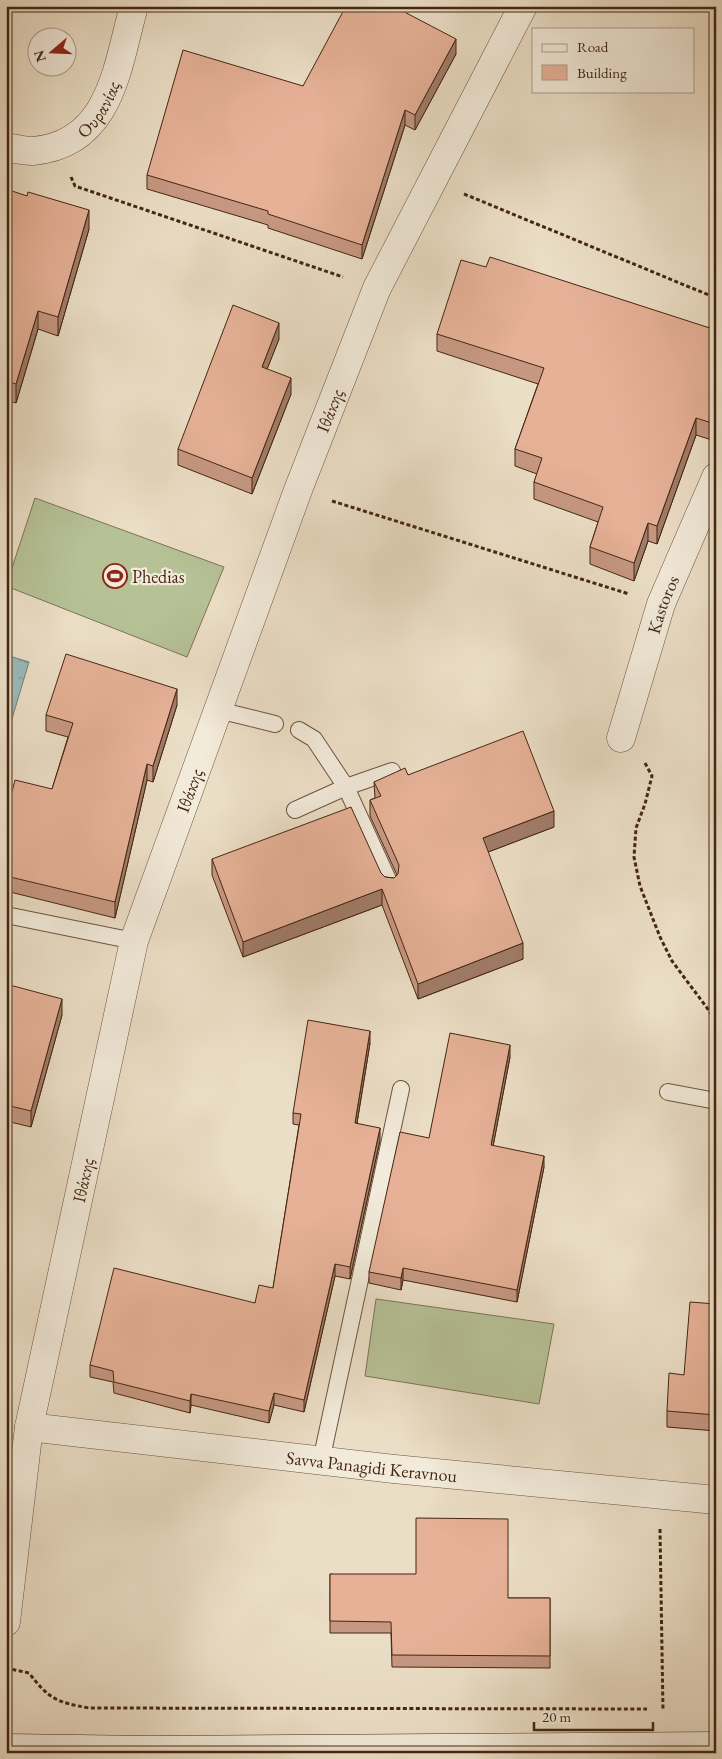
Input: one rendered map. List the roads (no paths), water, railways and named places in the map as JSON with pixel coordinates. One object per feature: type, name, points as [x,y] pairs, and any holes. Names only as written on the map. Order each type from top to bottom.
[{"type":"street","name":"Ουρανίας","points":[[6,147],[31,151],[56,147],[79,135],[97,117],[110,95],[134,6]]},
{"type":"street","name":"Ιθάκης","points":[[6,1622],[29,1427],[134,941],[298,490],[377,288],[523,6]]},
{"type":"street","name":"Kastoros","points":[[621,738],[661,604],[716,477]]},
{"type":"street","name":"Savva Panagidi Keravnou","points":[[29,1427],[394,1470],[716,1500]]},
{"type":"street","points":[[18,1750],[563,1750],[716,1746]]},
{"type":"lane","points":[[218,710],[275,724]]},
{"type":"lane","points":[[299,730],[314,739],[346,787],[390,884]]},
{"type":"lane","points":[[295,810],[346,787],[392,771]]},
{"type":"lane","points":[[6,915],[134,941]]},
{"type":"lane","points":[[321,1461],[401,1089]]},
{"type":"lane","points":[[668,1092],[716,1102]]},
{"type":"water","points":[[6,655],[29,662],[11,722],[6,721]]},
{"type":"place","name":"Phedias","points":[[115,576]]}]
